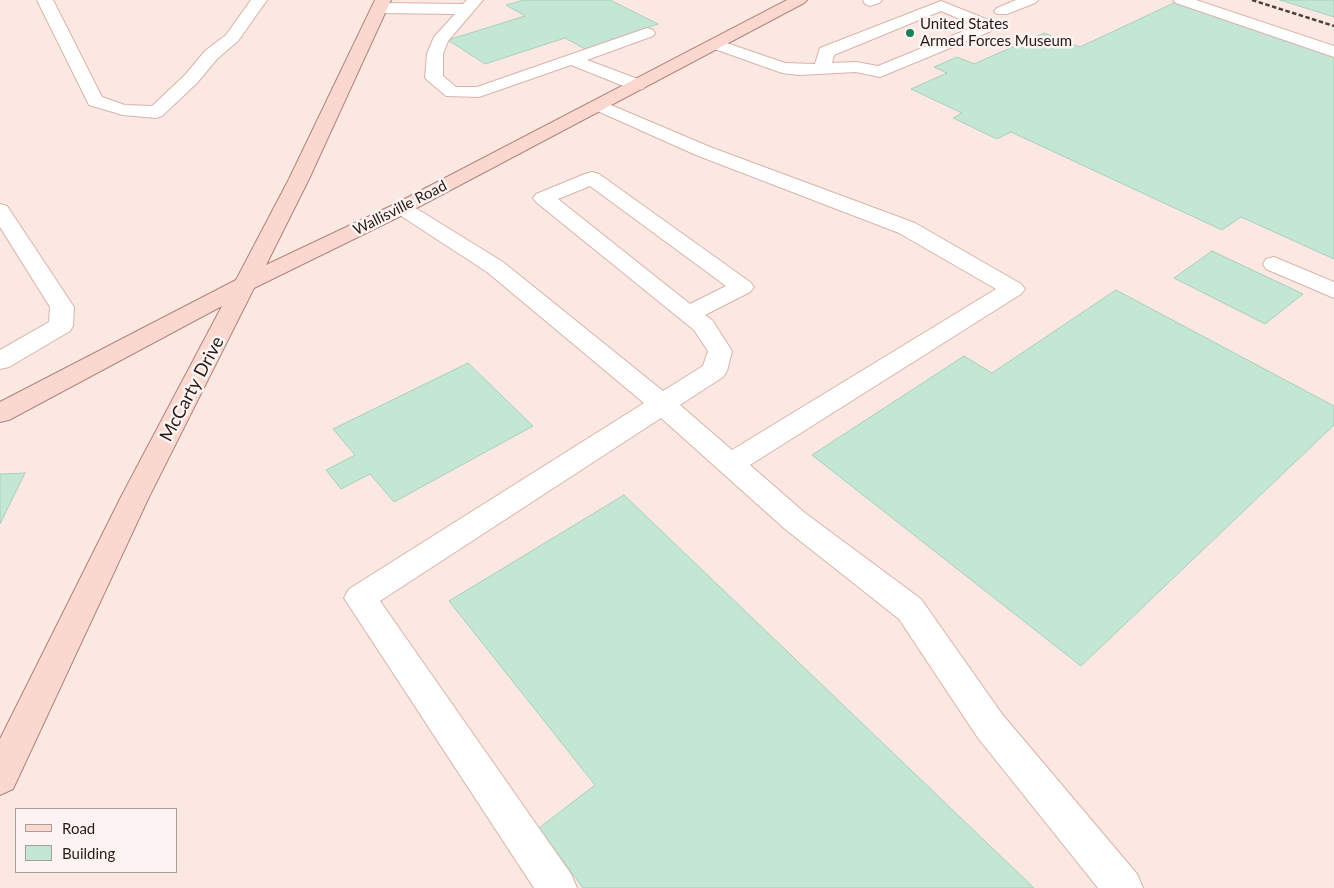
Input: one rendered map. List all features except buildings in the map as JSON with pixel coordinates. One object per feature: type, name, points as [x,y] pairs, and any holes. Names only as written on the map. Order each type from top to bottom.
[{"type":"main road","name":"Wallisville Road","points":[[0,413],[247,283],[402,208],[799,0]]},
{"type":"main road","name":"McCarty Drive","points":[[0,777],[135,497],[299,179],[382,4]]},
{"type":"lane","points":[[45,0],[95,101],[123,110],[156,112],[191,79],[211,55],[232,38],[259,0]]},
{"type":"lane","points":[[1002,11],[1030,0]]},
{"type":"lane","points":[[1181,0],[1334,52]]},
{"type":"lane","points":[[715,44],[782,68],[800,70],[822,69],[856,67],[880,72],[990,26],[933,3],[826,52],[822,69]]},
{"type":"lane","points":[[382,4],[471,4]]},
{"type":"lane","points":[[471,4],[440,40],[435,54],[434,78],[452,92],[479,92],[647,33]]},
{"type":"lane","points":[[572,60],[636,85]]},
{"type":"lane","points":[[599,105],[703,151],[907,228],[1013,289],[730,464]]},
{"type":"lane","points":[[557,888],[360,598],[638,422],[662,404],[714,371],[720,351],[702,326],[543,198],[592,178],[742,287],[688,314]]},
{"type":"lane","points":[[402,208],[495,267],[662,404],[795,521],[910,609],[990,726],[1123,888]]},
{"type":"lane","points":[[0,210],[62,307],[61,326],[0,361]]},
{"type":"lane","points":[[1274,264],[1334,292]]},
{"type":"shaded area","points":[[0,0],[1334,0],[1334,888],[0,888]]},
{"type":"railway","points":[[1252,0],[1334,26]]},
{"type":"place","name":"United States Armed Forces Museum","points":[[910,33]]}]
